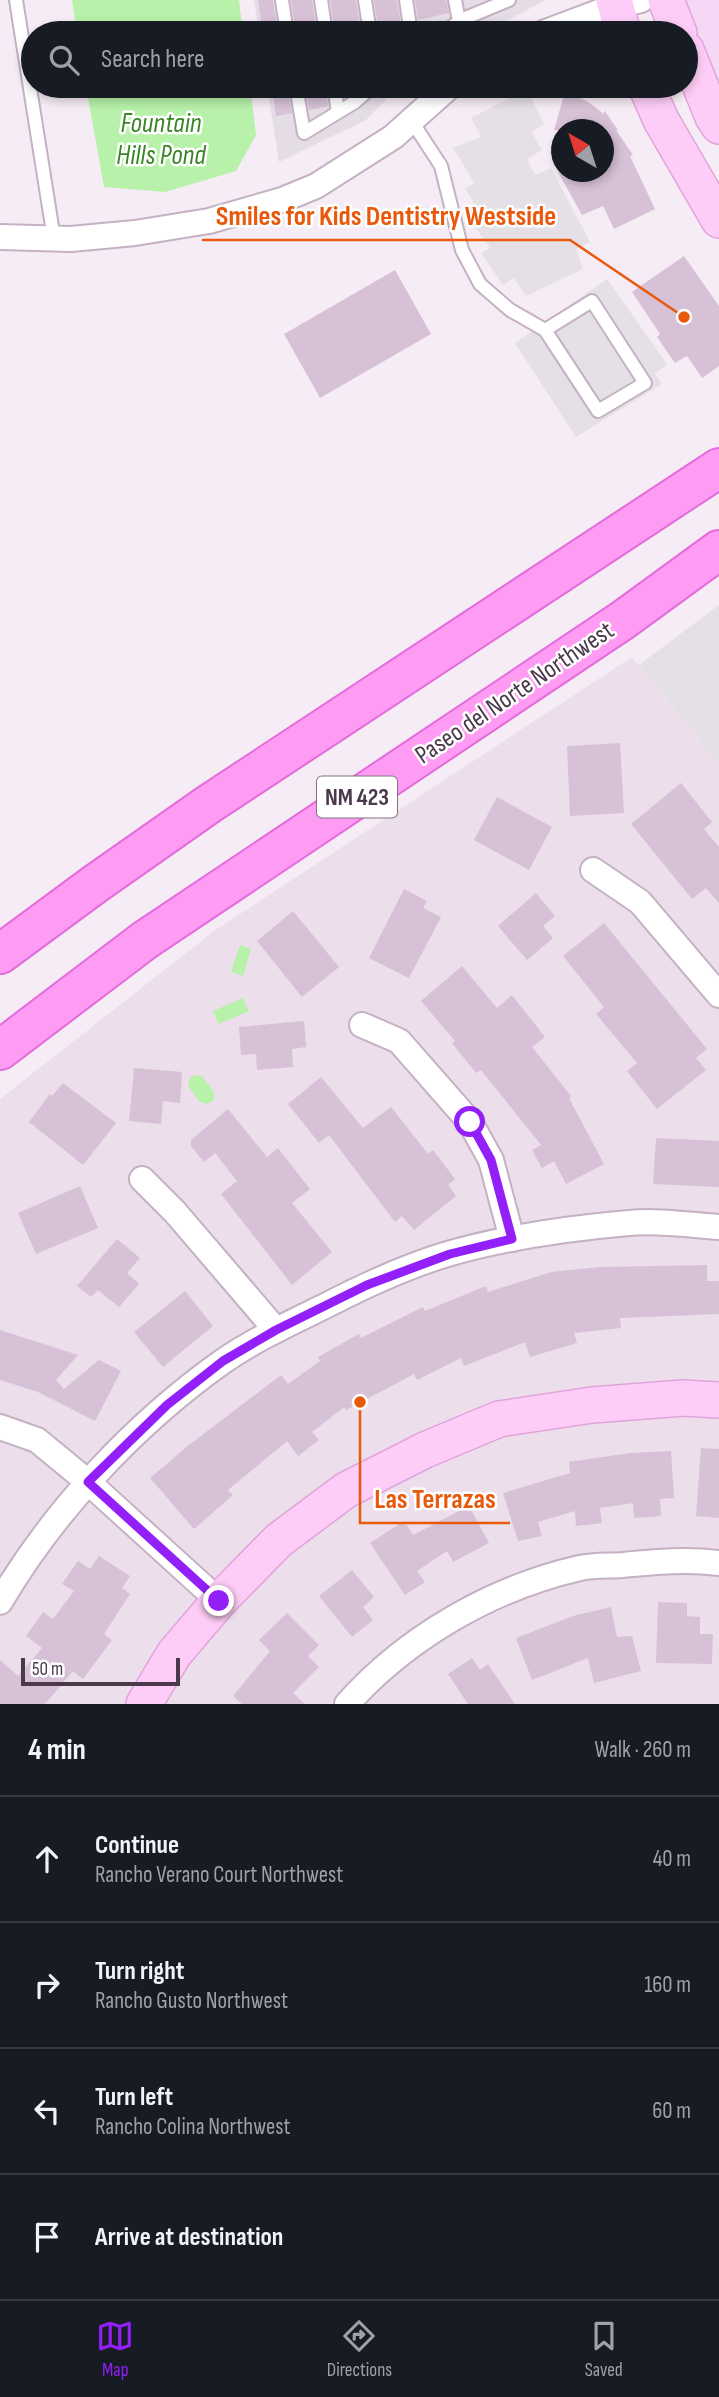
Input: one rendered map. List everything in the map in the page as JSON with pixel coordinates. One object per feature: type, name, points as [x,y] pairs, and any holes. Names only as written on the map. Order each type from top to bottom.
[{"type":"main road","name":"NM 423","points":[[0,954],[209,804],[719,468]]},
{"type":"main road","name":"Paseo del Norte Northwest","points":[[0,1050],[178,917],[623,620],[719,550]]},
{"type":"main road","points":[[623,620],[719,570]]},
{"type":"street","points":[[666,0],[674,21]]},
{"type":"street","points":[[585,21],[623,10]]},
{"type":"street","points":[[698,80],[719,127]]},
{"type":"street","points":[[0,237],[104,237],[172,228],[233,215],[282,200],[316,186],[393,136],[436,98]]},
{"type":"street","points":[[651,98],[661,120],[719,220]]},
{"type":"street","points":[[593,870],[640,902],[719,995]]},
{"type":"street","points":[[362,1025],[399,1041],[470,1122],[491,1160],[512,1239]]},
{"type":"street","points":[[142,1179],[176,1212],[276,1330]]},
{"type":"street","points":[[0,1602],[11,1583],[88,1482],[167,1405],[223,1361],[276,1330],[367,1285],[450,1254],[512,1239],[631,1223],[719,1227]]},
{"type":"street","points":[[144,1704],[174,1654],[219,1601],[279,1540],[346,1490],[425,1450],[499,1419],[592,1405],[683,1398],[719,1400]]},
{"type":"street","points":[[0,1427],[37,1440],[88,1482],[219,1601]]},
{"type":"street","points":[[347,1704],[364,1685],[436,1627],[511,1589],[582,1568],[687,1560],[719,1563]]},
{"type":"lane","points":[[16,0],[21,31]]},
{"type":"lane","points":[[282,0],[286,21]]},
{"type":"lane","points":[[321,0],[324,21]]},
{"type":"lane","points":[[365,0],[368,21]]},
{"type":"lane","points":[[406,0],[409,21]]},
{"type":"lane","points":[[455,0],[459,21],[501,1]]},
{"type":"lane","points":[[32,98],[54,239]]},
{"type":"lane","points":[[298,98],[304,133],[360,98]]},
{"type":"lane","points":[[336,98],[338,112]]},
{"type":"lane","points":[[411,120],[441,166],[462,250],[480,284],[510,310],[545,330],[598,411],[645,383],[592,301],[545,330]]},
{"type":"shaded area","points":[[254,0],[546,0],[506,21],[257,21]]},
{"type":"shaded area","points":[[680,0],[719,0],[719,104],[698,48],[698,21],[688,21]]},
{"type":"shaded area","points":[[269,98],[388,98],[366,120],[279,162]]},
{"type":"shaded area","points":[[510,98],[531,98],[544,124],[532,132],[542,150],[527,159],[535,175],[551,168],[551,182],[558,182],[590,242],[576,249],[583,269],[526,296],[514,278],[503,285],[481,253],[490,248],[466,215],[476,207],[465,188],[475,184],[453,148],[481,137],[471,118]]},
{"type":"shaded area","points":[[607,279],[667,364],[655,374],[662,384],[576,437],[515,343]]},
{"type":"shaded area","points":[[719,605],[719,764],[639,665]]},
{"type":"shaded area","points":[[632,657],[719,764],[719,1704],[0,1704],[0,1099],[214,931]]},
{"type":"water","name":"Fountain Hills Pond","points":[[72,0],[239,0],[242,21],[75,21]]},
{"type":"water","name":"Fountain Hills Pond","points":[[88,98],[251,98],[256,135],[236,171],[165,192],[104,187]]},
{"type":"water","points":[[240,945],[251,949],[243,976],[231,972]]},
{"type":"water","points":[[243,998],[249,1011],[219,1024],[213,1011]]},
{"type":"water","points":[[195,1075],[202,1076],[214,1092],[214,1100],[207,1104],[199,1101],[188,1086],[190,1078]]},
{"type":"building","points":[[258,0],[273,0],[276,21],[261,21]]},
{"type":"building","points":[[291,0],[312,0],[315,21],[294,21]]},
{"type":"building","points":[[330,0],[356,0],[359,21],[333,21]]},
{"type":"building","points":[[374,0],[397,0],[400,21],[377,21]]},
{"type":"building","points":[[415,0],[446,0],[449,13],[418,20]]},
{"type":"building","points":[[274,98],[289,98],[292,113],[276,116]]},
{"type":"building","points":[[307,98],[327,98],[328,106],[309,110]]},
{"type":"building","points":[[563,98],[580,98],[604,114],[604,110],[610,119],[557,119]]},
{"type":"building","points":[[614,124],[633,155],[630,156],[655,209],[614,229],[603,206],[582,215],[564,182],[614,182]]},
{"type":"building","points":[[684,256],[719,306],[719,366],[702,378],[687,356],[675,363],[657,337],[660,334],[632,292]]},
{"type":"building","points":[[395,270],[431,334],[320,398],[284,334]]},
{"type":"building","points":[[620,743],[624,813],[570,816],[567,746]]},
{"type":"building","points":[[681,783],[712,822],[704,829],[719,847],[719,903],[706,888],[692,899],[631,824]]},
{"type":"building","points":[[497,797],[552,827],[529,870],[474,840]]},
{"type":"building","points":[[404,889],[427,901],[423,908],[441,917],[409,978],[369,958]]},
{"type":"building","points":[[536,893],[555,916],[543,926],[553,938],[527,960],[498,926]]},
{"type":"building","points":[[293,911],[339,967],[302,997],[257,941]]},
{"type":"building","points":[[604,923],[707,1049],[696,1058],[706,1070],[657,1109],[627,1071],[637,1063],[596,1014],[604,1007],[563,956]]},
{"type":"building","points":[[462,966],[497,1008],[512,995],[545,1037],[532,1047],[571,1096],[569,1098],[604,1164],[566,1184],[554,1161],[542,1168],[532,1150],[541,1145],[481,1070],[476,1073],[452,1043],[455,1041],[421,1001]]},
{"type":"building","points":[[304,1021],[306,1047],[292,1049],[293,1067],[257,1070],[256,1054],[241,1055],[239,1027]]},
{"type":"building","points":[[134,1068],[182,1072],[180,1103],[163,1101],[161,1124],[129,1121]]},
{"type":"building","points":[[321,1077],[363,1128],[391,1107],[428,1154],[433,1150],[455,1179],[448,1185],[456,1196],[414,1230],[402,1216],[395,1222],[329,1135],[319,1143],[288,1104]]},
{"type":"building","points":[[63,1083],[116,1123],[83,1165],[29,1122],[50,1094],[52,1096]]},
{"type":"building","points":[[228,1109],[267,1157],[278,1148],[310,1189],[292,1203],[332,1252],[292,1285],[221,1194],[237,1181],[215,1153],[204,1162],[191,1146],[191,1140]]},
{"type":"building","points":[[656,1138],[719,1141],[719,1187],[653,1184]]},
{"type":"building","points":[[80,1186],[98,1228],[36,1254],[18,1213]]},
{"type":"building","points":[[117,1239],[140,1258],[127,1273],[139,1284],[119,1307],[98,1290],[91,1297],[77,1286]]},
{"type":"building","points":[[707,1265],[707,1281],[719,1281],[719,1314],[620,1318],[621,1328],[574,1333],[577,1343],[530,1357],[525,1342],[464,1366],[461,1358],[417,1380],[414,1374],[346,1410],[344,1407],[312,1432],[319,1440],[298,1456],[287,1441],[228,1490],[233,1495],[194,1529],[150,1478],[281,1375],[288,1384],[320,1361],[318,1357],[359,1334],[361,1338],[423,1307],[425,1311],[486,1286],[488,1292],[551,1272],[600,1267]]},
{"type":"building","points":[[185,1291],[213,1326],[163,1367],[134,1332]]},
{"type":"building","points":[[0,1330],[78,1355],[56,1380],[64,1389],[99,1360],[121,1371],[95,1421],[38,1392],[0,1380]]},
{"type":"building","points":[[701,1448],[719,1449],[719,1518],[696,1516]]},
{"type":"building","points":[[671,1451],[674,1498],[660,1499],[661,1516],[634,1518],[633,1503],[600,1508],[602,1523],[576,1526],[575,1511],[538,1522],[542,1536],[518,1541],[503,1493],[570,1473],[569,1462],[630,1453]]},
{"type":"building","points":[[469,1506],[489,1543],[453,1562],[447,1551],[417,1571],[425,1582],[405,1595],[370,1543],[404,1521],[413,1535]]},
{"type":"building","points":[[99,1556],[130,1576],[122,1588],[130,1594],[104,1634],[112,1640],[83,1679],[73,1671],[45,1704],[0,1704],[0,1660],[18,1676],[42,1648],[26,1636],[43,1612],[53,1619],[74,1591],[62,1584],[78,1561],[90,1569]]},
{"type":"building","points":[[352,1570],[374,1597],[363,1607],[373,1620],[352,1637],[319,1596]]},
{"type":"building","points":[[658,1602],[687,1603],[687,1616],[700,1617],[700,1634],[713,1634],[712,1664],[656,1663]]},
{"type":"building","points":[[611,1607],[617,1637],[632,1636],[641,1671],[594,1683],[588,1658],[532,1680],[516,1638],[573,1616]]},
{"type":"building","points":[[287,1613],[319,1645],[308,1656],[319,1667],[293,1693],[305,1704],[242,1704],[233,1696],[270,1651],[259,1640]]},
{"type":"building","points":[[472,1658],[480,1670],[488,1664],[515,1704],[468,1704],[448,1674]]},
{"type":"place","name":"Smiles for Kids Dentistry Westside","points":[[684,317]]},
{"type":"place","name":"Las Terrazas","points":[[360,1402]]},
{"type":"route","points":[[219,1601],[88,1482],[167,1405],[223,1361],[276,1330],[367,1285],[450,1254],[512,1239],[491,1160],[470,1122]]}]
